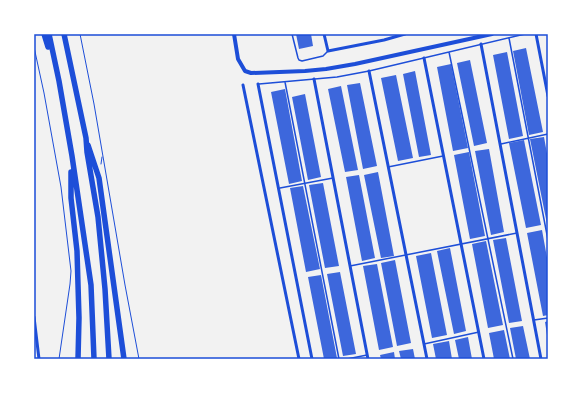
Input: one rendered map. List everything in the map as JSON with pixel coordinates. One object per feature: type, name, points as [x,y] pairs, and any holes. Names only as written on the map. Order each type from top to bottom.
[{"type":"highway","points":[[44,34],[59,81]]},
{"type":"highway","points":[[49,34],[72,156],[91,285],[94,359]]},
{"type":"highway","points":[[64,34],[86,138],[99,178],[124,359]]},
{"type":"highway","points":[[86,138],[98,217],[105,289],[109,359]]},
{"type":"highway","points":[[72,156],[71,198],[77,251],[79,318],[78,359]]},
{"type":"street","points":[[234,34],[238,59],[244,70],[251,73],[326,69],[492,34]]},
{"type":"street","points":[[324,34],[328,51],[384,40],[405,34]]},
{"type":"street","points":[[383,34],[384,40]]},
{"type":"street","points":[[536,34],[548,96]]},
{"type":"street","points":[[481,44],[541,359]]},
{"type":"street","points":[[424,58],[484,359]]},
{"type":"street","points":[[369,71],[427,359]]},
{"type":"street","points":[[314,79],[368,357]]},
{"type":"street","points":[[258,84],[312,359]]},
{"type":"street","points":[[243,85],[299,359]]},
{"type":"street","points":[[34,316],[35,340],[39,359]]},
{"type":"lane","points":[[292,34],[299,60],[302,61],[323,56],[328,51]]},
{"type":"lane","points":[[258,84],[314,79],[369,71],[525,34]]},
{"type":"lane","points":[[508,38],[548,240]]},
{"type":"lane","points":[[449,52],[513,359]]},
{"type":"lane","points":[[285,82],[339,359]]},
{"type":"lane","points":[[500,144],[548,134]]},
{"type":"lane","points":[[388,167],[444,156]]},
{"type":"lane","points":[[278,189],[333,178]]},
{"type":"lane","points":[[350,266],[517,233]]},
{"type":"lane","points":[[534,320],[548,318]]},
{"type":"lane","points":[[424,344],[479,332]]},
{"type":"lane","points":[[347,359],[368,357]]},
{"type":"path","points":[[80,34],[94,104],[139,359]]},
{"type":"path","points":[[34,47],[61,187],[71,270],[59,359]]},
{"type":"building","points":[[296,34],[311,34],[313,46],[299,49]]},
{"type":"building","points":[[526,48],[543,132],[529,135],[513,51]]},
{"type":"building","points":[[507,52],[523,136],[509,139],[493,55]]},
{"type":"building","points":[[470,60],[487,143],[474,146],[457,63]]},
{"type":"building","points":[[451,64],[468,148],[453,151],[437,67]]},
{"type":"building","points":[[415,71],[431,155],[419,157],[403,74]]},
{"type":"building","points":[[396,75],[413,158],[398,161],[381,78]]},
{"type":"building","points":[[360,83],[377,166],[363,169],[347,85]]},
{"type":"building","points":[[341,86],[358,170],[345,172],[328,89]]},
{"type":"building","points":[[285,89],[302,181],[289,184],[271,92]]},
{"type":"building","points":[[305,94],[321,177],[308,180],[292,97]]},
{"type":"building","points":[[544,137],[548,159],[547,224],[530,139]]},
{"type":"building","points":[[524,140],[541,225],[526,228],[509,143]]},
{"type":"building","points":[[489,149],[504,232],[491,235],[475,151]]},
{"type":"building","points":[[469,152],[485,236],[470,239],[454,155]]},
{"type":"building","points":[[378,172],[394,256],[381,258],[364,175]]},
{"type":"building","points":[[359,175],[375,258],[362,261],[346,177]]},
{"type":"building","points":[[323,183],[339,266],[325,268],[309,185]]},
{"type":"building","points":[[303,186],[320,269],[306,272],[290,188]]},
{"type":"building","points":[[542,230],[548,263],[548,315],[543,316],[527,233]]},
{"type":"building","points":[[506,238],[522,321],[509,323],[493,240]]},
{"type":"building","points":[[486,241],[503,325],[488,328],[472,244]]},
{"type":"building","points":[[450,248],[466,331],[454,334],[437,251]]},
{"type":"building","points":[[431,253],[447,335],[432,338],[416,256]]},
{"type":"building","points":[[395,260],[411,343],[397,346],[381,263]]},
{"type":"building","points":[[377,264],[393,347],[379,350],[363,266]]},
{"type":"building","points":[[340,272],[356,354],[343,356],[327,274]]},
{"type":"building","points":[[321,275],[337,358],[332,359],[324,359],[308,277]]},
{"type":"building","points":[[548,321],[548,335],[547,335],[545,322]]},
{"type":"building","points":[[523,326],[530,359],[516,359],[510,328]]},
{"type":"building","points":[[504,330],[510,359],[494,359],[489,333]]},
{"type":"building","points":[[468,337],[472,359],[459,359],[455,340]]},
{"type":"building","points":[[449,341],[452,359],[436,359],[433,344]]},
{"type":"building","points":[[413,349],[415,359],[401,359],[399,351]]},
{"type":"building","points":[[394,352],[395,359],[381,359],[380,355]]}]
